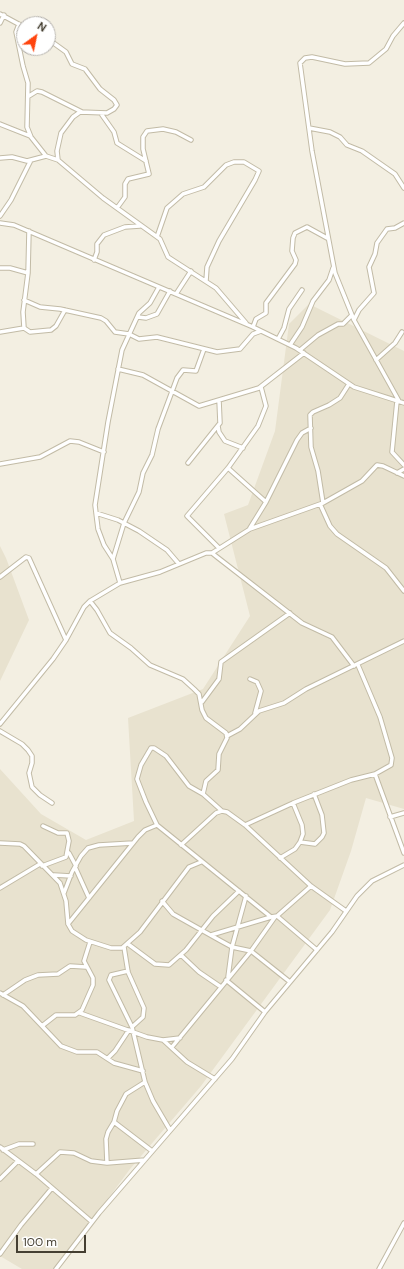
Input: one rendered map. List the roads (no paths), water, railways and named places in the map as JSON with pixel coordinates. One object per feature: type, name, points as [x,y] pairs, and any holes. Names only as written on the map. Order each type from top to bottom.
[{"type":"street","points":[[0,23],[2,14],[16,22]]},
{"type":"street","points":[[404,23],[393,36],[386,49],[369,63],[345,64],[312,57],[305,58],[301,61],[300,73],[333,268],[354,320],[398,401],[392,452],[404,465]]},
{"type":"street","points":[[29,96],[34,92],[42,92],[83,112],[102,114],[111,112],[116,106],[116,102],[100,89],[85,69],[72,64],[66,52],[56,45]]},
{"type":"street","points":[[21,56],[28,79],[28,127],[31,137],[46,156],[58,160],[117,208],[157,237],[162,243],[168,256],[206,281],[224,297],[247,324]]},
{"type":"street","points":[[58,160],[57,151],[61,133],[73,118],[80,112],[83,112]]},
{"type":"street","points":[[102,114],[114,132],[117,144],[146,161]]},
{"type":"street","points":[[0,124],[31,137]]},
{"type":"street","points":[[117,208],[125,196],[125,184],[128,179],[149,174],[143,137],[149,129],[160,128],[168,130],[191,140]]},
{"type":"street","points":[[309,128],[334,133],[347,145],[362,151],[395,174],[404,188]]},
{"type":"street","points":[[0,158],[12,157],[31,160],[46,156]]},
{"type":"street","points":[[0,216],[11,200],[31,160]]},
{"type":"street","points":[[157,237],[167,208],[183,194],[204,187],[226,165],[234,162],[244,162],[259,171],[219,241],[208,267],[206,281]]},
{"type":"street","points":[[354,320],[359,310],[374,293],[368,271],[370,262],[375,254],[377,243],[387,229],[395,228],[404,222]]},
{"type":"street","points":[[0,223],[14,225],[247,324],[300,350],[349,384],[368,393],[404,402]]},
{"type":"street","points":[[94,260],[98,252],[97,244],[104,235],[125,227],[142,226]]},
{"type":"street","points":[[253,327],[256,319],[266,313],[266,303],[295,264],[296,260],[292,251],[295,233],[307,227],[327,238]]},
{"type":"street","points":[[24,328],[24,300],[28,273],[29,232]]},
{"type":"street","points":[[0,268],[10,268],[28,273]]},
{"type":"street","points":[[290,345],[302,327],[313,301],[329,280],[333,268]]},
{"type":"street","points":[[176,294],[191,271]]},
{"type":"street","points":[[120,584],[113,559],[104,545],[97,523],[95,505],[122,350],[138,317],[160,287]]},
{"type":"street","points":[[278,339],[284,328],[289,310],[302,290]]},
{"type":"street","points":[[138,317],[146,318],[157,314],[170,292]]},
{"type":"street","points":[[24,300],[40,307],[65,310],[101,318],[106,321],[115,332],[129,334],[139,339],[156,337],[220,352],[240,349],[253,334],[262,331]]},
{"type":"street","points":[[0,332],[24,328],[30,332],[51,330],[56,326],[65,310]]},
{"type":"street","points":[[300,350],[318,335],[338,324],[343,324],[352,315]]},
{"type":"street","points":[[376,360],[395,343],[402,332]]},
{"type":"street","points":[[113,559],[124,522],[139,492],[143,473],[152,455],[158,428],[172,391],[183,370],[196,371],[204,349]]},
{"type":"street","points":[[118,369],[143,375],[197,406],[261,387],[278,371],[304,353]]},
{"type":"street","points":[[349,384],[340,398],[311,413],[311,447],[318,471],[321,504],[330,526],[336,534],[386,568],[404,592]]},
{"type":"street","points":[[219,548],[187,516],[228,468],[258,426],[266,410],[266,403],[261,387]]},
{"type":"street","points":[[188,463],[218,426],[221,419],[218,400]]},
{"type":"street","points":[[218,426],[219,432],[225,441],[243,448]]},
{"type":"street","points":[[250,529],[266,502],[297,440],[302,433],[311,428]]},
{"type":"street","points":[[0,464],[40,457],[70,441],[79,442],[104,452]]},
{"type":"street","points":[[0,724],[19,699],[37,679],[66,640],[79,615],[90,601],[120,584],[178,564],[201,554],[212,553],[250,529],[321,504],[362,481],[377,466],[383,466],[404,476]]},
{"type":"street","points":[[228,468],[266,502]]},
{"type":"street","points":[[397,473],[404,469]]},
{"type":"street","points":[[96,513],[124,522],[167,550],[178,564]]},
{"type":"street","points":[[97,523],[106,517]]},
{"type":"street","points":[[212,553],[307,626],[332,637],[356,666],[380,717],[392,762],[389,767],[375,774],[351,780],[314,794],[245,825]]},
{"type":"street","points":[[0,577],[26,557],[29,558],[66,640]]},
{"type":"street","points":[[90,601],[97,610],[107,631],[131,648],[150,665],[188,683],[199,694],[202,702],[202,710],[206,718],[222,730],[227,736]]},
{"type":"street","points":[[202,702],[219,679],[221,662],[290,613]]},
{"type":"street","points":[[203,794],[206,781],[218,770],[219,754],[227,736],[240,729],[255,713],[284,703],[306,689],[356,666],[404,641]]},
{"type":"street","points":[[250,679],[257,682],[261,690],[255,713]]},
{"type":"street","points":[[0,731],[22,744],[28,750],[32,756],[29,774],[32,787],[40,795],[52,803]]},
{"type":"street","points":[[317,950],[201,862],[166,830],[157,825],[137,779],[141,765],[150,748],[154,748],[166,756],[189,786],[203,794],[222,811],[234,816],[312,886],[346,911]]},
{"type":"street","points":[[375,774],[404,853]]},
{"type":"street","points":[[300,842],[315,844],[322,838],[324,833],[322,815],[314,794]]},
{"type":"street","points":[[280,858],[291,852],[300,842],[303,834],[302,825],[293,803]]},
{"type":"street","points":[[181,845],[209,817],[222,811]]},
{"type":"street","points":[[390,817],[404,812]]},
{"type":"street","points":[[68,924],[133,843],[145,830],[157,825]]},
{"type":"street","points":[[43,826],[58,833],[68,834],[68,852],[89,898]]},
{"type":"street","points":[[64,894],[75,866],[85,850],[92,847],[133,843]]},
{"type":"street","points":[[0,844],[22,844],[41,865],[54,875],[60,883],[64,894],[68,924],[72,931],[90,942],[118,949],[126,945],[140,932],[189,867],[201,862]]},
{"type":"street","points":[[0,888],[41,865],[64,858],[68,852]]},
{"type":"street","points":[[56,1269],[92,1222],[215,1079],[265,1012],[317,950],[357,896],[372,881],[404,865]]},
{"type":"street","points":[[54,875],[71,876]]},
{"type":"street","points":[[172,1047],[251,951],[275,917],[312,886]]},
{"type":"street","points":[[126,945],[147,960],[162,966],[169,965],[181,955],[213,916],[239,891]]},
{"type":"street","points":[[227,979],[232,947],[246,896]]},
{"type":"street","points":[[162,901],[173,914],[232,947],[251,951],[290,982]]},
{"type":"street","points":[[211,935],[239,925],[275,917]]},
{"type":"street","points":[[42,1026],[56,1016],[71,1016],[80,1012],[93,985],[92,978],[86,967],[85,958],[90,942]]},
{"type":"street","points":[[108,1058],[115,1051],[131,1028],[143,1017],[144,1008],[132,985],[128,971],[126,945]]},
{"type":"street","points":[[181,955],[199,972],[221,987]]},
{"type":"street","points":[[86,967],[70,966],[58,974],[38,975],[25,980],[2,994],[23,1006],[61,1046],[77,1052],[97,1052],[122,1066],[143,1071]]},
{"type":"street","points":[[128,971],[112,975],[109,978],[134,1032],[145,1082],[153,1101],[170,1130]]},
{"type":"street","points":[[227,979],[265,1012]]},
{"type":"street","points":[[80,1012],[131,1028]]},
{"type":"street","points":[[134,1032],[147,1037],[163,1040],[180,1038]]},
{"type":"street","points":[[163,1040],[187,1062],[215,1079]]},
{"type":"street","points":[[107,1163],[108,1132],[114,1122],[117,1111],[126,1094],[145,1082]]},
{"type":"street","points":[[114,1122],[152,1152]]},
{"type":"street","points":[[2,1148],[19,1144],[33,1144]]},
{"type":"street","points":[[2,1148],[36,1174],[92,1222]]},
{"type":"street","points":[[36,1174],[60,1152],[74,1153],[91,1161],[107,1163],[144,1160]]},
{"type":"street","points":[[0,1179],[18,1161]]},
{"type":"street","points":[[0,1254],[21,1225],[52,1188]]},
{"type":"street","points":[[379,1269],[404,1223]]}]
